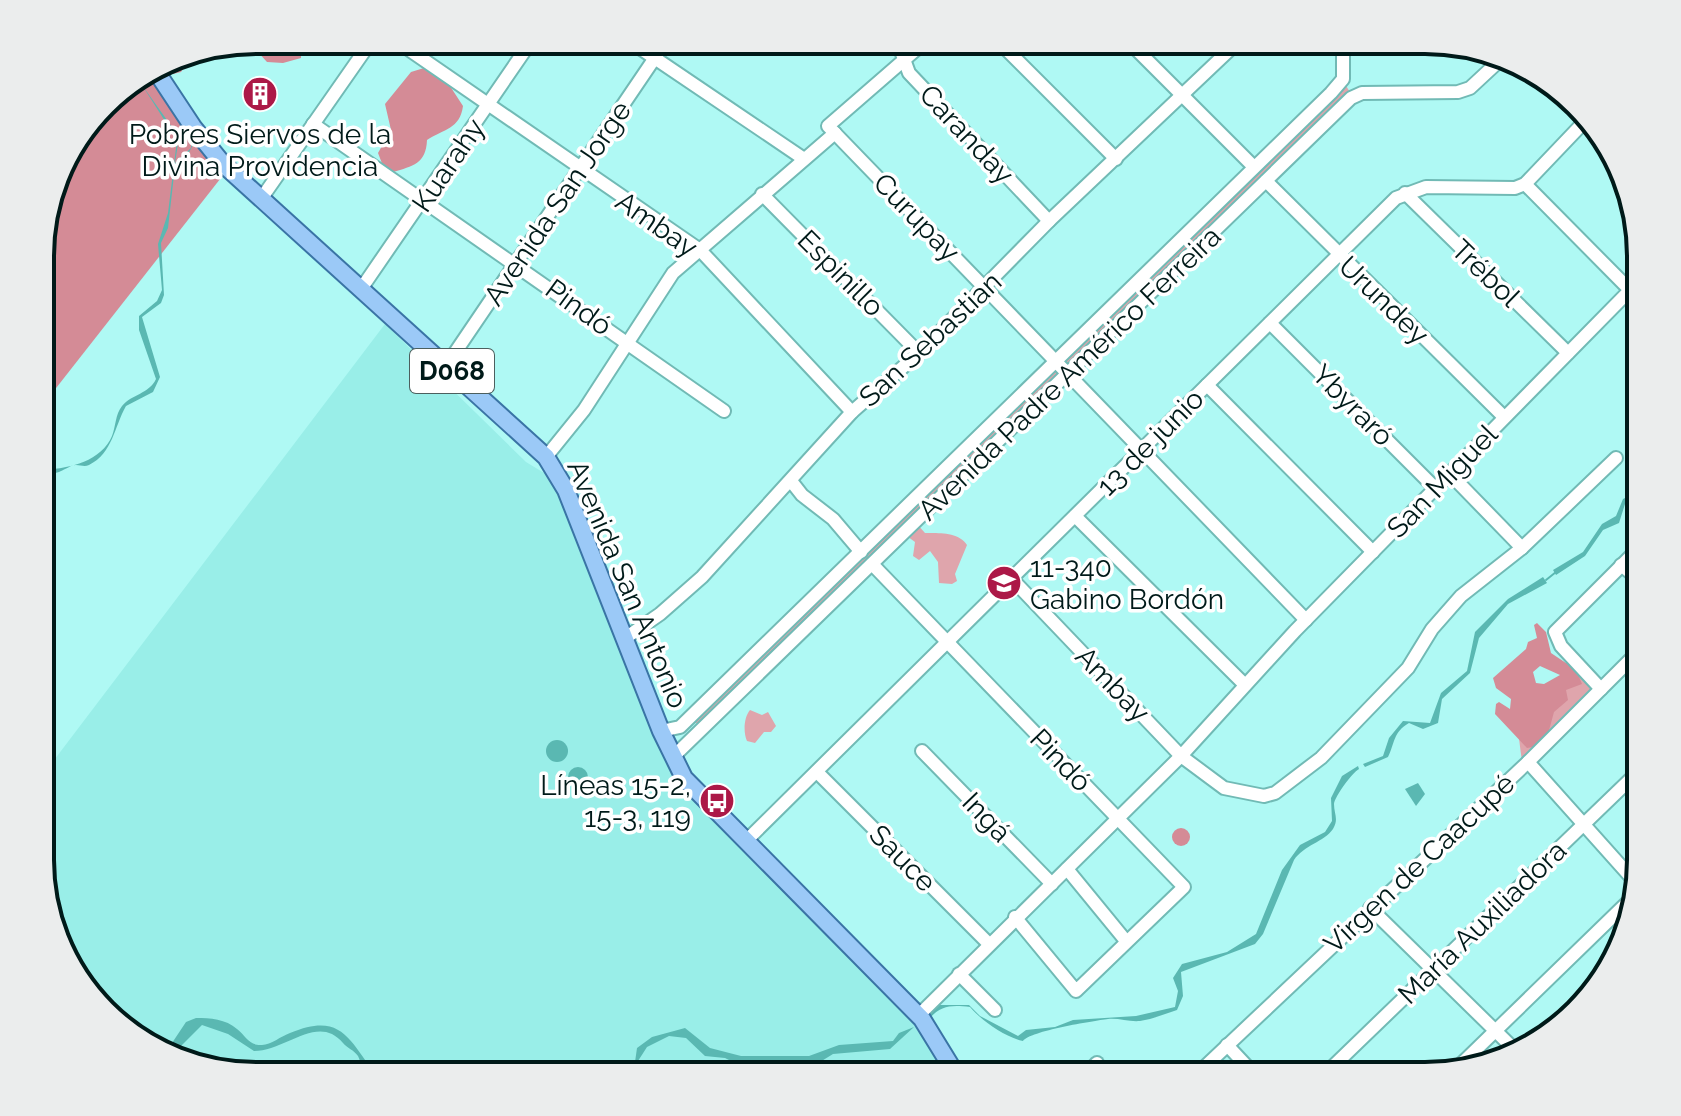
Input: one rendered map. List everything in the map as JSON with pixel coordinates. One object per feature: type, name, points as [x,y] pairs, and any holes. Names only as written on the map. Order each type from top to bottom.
[{"type":"main road","name":"Avenida San Antonio","points":[[161,78],[212,151],[546,457],[566,490],[661,731],[691,787],[923,1021],[948,1062]]},
{"type":"street","points":[[261,199],[362,54]]},
{"type":"street","name":"Ambay","points":[[415,54],[700,250],[852,412]]},
{"type":"street","name":"Kuarahy","points":[[361,289],[523,54]]},
{"type":"street","points":[[648,54],[804,159]]},
{"type":"street","name":"Avenida San Jorge","points":[[446,366],[658,54]]},
{"type":"street","name":"Caranday","points":[[902,54],[909,73],[1049,221]]},
{"type":"street","points":[[546,457],[584,410],[673,273],[804,159],[912,54]]},
{"type":"street","points":[[1011,54],[1116,159]]},
{"type":"street","points":[[1140,54],[1254,167]]},
{"type":"street","name":"San Sebastian","points":[[624,639],[660,614],[702,577],[852,412],[919,353],[1049,221],[1226,54]]},
{"type":"street","points":[[1343,54],[1343,79],[1350,89],[1362,93],[1458,92],[1470,88],[1493,66]]},
{"type":"street","name":"Avenida Padre Américo Ferreira","points":[[680,727],[1343,79]]},
{"type":"street","name":"Avenida Padre Américo Ferreira","points":[[673,757],[1351,98],[1362,93]]},
{"type":"street","name":"Pindó","points":[[313,124],[423,203],[518,264],[724,411]]},
{"type":"street","points":[[1405,193],[1426,187],[1507,190],[1525,184],[1580,127]]},
{"type":"street","name":"Curupay","points":[[832,129],[1306,620]]},
{"type":"street","name":"Urundey","points":[[1266,181],[1504,417]]},
{"type":"street","points":[[1525,184],[1627,287]]},
{"type":"street","name":"13 de junio","points":[[746,841],[1141,449],[1405,193]]},
{"type":"street","name":"Trébol","points":[[1405,193],[1568,353]]},
{"type":"street","name":"Espinillo","points":[[762,194],[919,353]]},
{"type":"street","name":"San Miguel","points":[[923,1021],[959,974],[1181,756],[1306,620],[1627,293]]},
{"type":"street","name":"Ybyraró","points":[[1270,323],[1435,488]]},
{"type":"street","points":[[1207,385],[1373,552]]},
{"type":"street","name":"Ambay","points":[[1011,578],[1181,756],[1224,788],[1253,796],[1275,793],[1321,758],[1408,668],[1432,629],[1461,596],[1522,548],[1616,458]]},
{"type":"street","points":[[1450,474],[1522,548]]},
{"type":"street","points":[[791,481],[802,495],[833,519],[861,552]]},
{"type":"street","points":[[1075,516],[1245,685]]},
{"type":"street","points":[[1601,689],[1561,646],[1555,632],[1627,559]]},
{"type":"street","name":"Pindó","points":[[872,564],[1184,887],[1126,941]]},
{"type":"street","points":[[1621,565],[1627,570]]},
{"type":"street","name":"Virgen de Caacupé","points":[[1209,1062],[1528,762],[1627,663]]},
{"type":"street","points":[[661,731],[680,727],[688,740]]},
{"type":"street","name":"Ingá","points":[[922,751],[1052,884]]},
{"type":"street","points":[[1528,762],[1627,873]]},
{"type":"street","name":"Sauce","points":[[817,772],[989,944]]},
{"type":"street","name":"María Auxiliadora","points":[[1338,1062],[1627,783]]},
{"type":"street","points":[[1015,917],[1076,991],[1126,941],[1067,869]]},
{"type":"street","points":[[1370,908],[1509,1044]]},
{"type":"street","points":[[1468,1057],[1620,909]]},
{"type":"street","points":[[959,974],[995,1010]]},
{"type":"street","points":[[1227,1045],[1243,1062]]},
{"type":"shaded area","points":[[260,54],[301,54],[301,58],[283,63],[267,62]]},
{"type":"shaded area","points":[[424,68],[448,83],[463,106],[461,114],[450,128],[427,140],[424,154],[417,163],[393,172],[383,166],[378,153],[391,130],[385,104],[411,72]]},
{"type":"shaded area","points":[[158,80],[224,174],[54,391],[56,229],[69,178],[96,133],[123,104]]},
{"type":"shaded area","points":[[1345,84],[1351,94],[1070,368],[1056,354]]},
{"type":"shaded area","points":[[144,88],[179,137],[175,163],[191,148],[192,136],[194,141],[193,145],[189,152],[175,166],[168,228],[161,243],[164,295],[161,303],[142,317],[160,377],[153,392],[126,406],[112,439],[103,454],[85,466],[74,465],[91,458],[107,445],[122,406],[149,388],[156,379],[139,330],[139,316],[157,301],[162,290],[158,244],[168,213],[177,140]]},
{"type":"shaded area","points":[[385,324],[526,462],[554,479],[659,739],[946,1053],[935,1062],[256,1062],[216,1058],[191,1051],[144,1028],[113,1003],[81,961],[69,938],[56,887],[54,760]]},
{"type":"shaded area","points":[[1046,363],[1062,373],[917,524],[925,533],[954,535],[967,545],[955,574],[957,581],[952,584],[939,583],[938,562],[930,551],[919,560],[913,556],[915,542],[904,534],[702,725],[688,720],[687,710]]},
{"type":"shaded area","points":[[1627,497],[1627,503],[1619,523],[1603,530],[1585,556],[1556,575],[1553,570],[1583,552],[1602,524],[1616,516],[1623,499]]},
{"type":"shaded area","points":[[1543,577],[1547,583],[1508,604],[1479,638],[1470,673],[1442,699],[1438,723],[1423,729],[1409,723],[1404,726],[1397,734],[1388,757],[1365,767],[1363,764],[1383,756],[1389,738],[1403,721],[1430,723],[1441,693],[1467,671],[1475,632],[1508,599]]},
{"type":"shaded area","points":[[1537,623],[1546,632],[1551,653],[1566,663],[1573,662],[1582,684],[1566,690],[1568,700],[1554,712],[1545,745],[1527,748],[1495,714],[1499,702],[1510,709],[1511,699],[1496,688],[1493,678],[1526,649],[1528,642],[1537,638],[1534,625]],"holes":[[[1540,666],[1560,675],[1544,684],[1536,683],[1533,672]]]},
{"type":"shaded area","points":[[1572,668],[1595,692],[1522,762],[1517,723]]},
{"type":"shaded area","points":[[750,710],[762,715],[768,712],[776,726],[771,732],[764,732],[755,743],[747,741],[745,733],[745,721]]},
{"type":"shaded area","points":[[557,740],[565,743],[568,751],[565,759],[557,762],[549,759],[546,751],[549,743]]},
{"type":"shaded area","points":[[1358,766],[1359,769],[1335,800],[1333,829],[1294,860],[1263,934],[1255,944],[1181,972],[1183,996],[1177,1010],[1140,1021],[1108,1019],[1076,1024],[1023,1041],[994,1028],[981,1018],[970,1007],[947,1007],[928,1020],[926,1018],[936,1005],[969,1005],[980,1016],[1018,1036],[1026,1030],[1055,1027],[1073,1020],[1136,1016],[1175,1007],[1178,991],[1173,978],[1182,964],[1227,952],[1256,934],[1282,870],[1300,845],[1325,832],[1332,821],[1331,798],[1342,776]]},
{"type":"shaded area","points":[[578,767],[585,770],[588,777],[585,784],[578,787],[571,784],[568,777],[571,770]]},
{"type":"shaded area","points":[[1418,783],[1425,794],[1416,806],[1405,789]]},
{"type":"shaded area","points":[[1181,828],[1190,837],[1181,846],[1172,837]]},
{"type":"shaded area","points":[[196,1018],[228,1023],[258,1045],[269,1044],[308,1027],[333,1028],[351,1041],[367,1062],[360,1062],[356,1054],[333,1035],[323,1032],[312,1032],[278,1046],[254,1051],[228,1034],[202,1025],[180,1047],[172,1043],[186,1022]]},
{"type":"shaded area","points":[[914,1027],[890,1049],[833,1054],[820,1062],[733,1062],[705,1056],[686,1038],[669,1036],[647,1047],[638,1062],[635,1062],[637,1048],[652,1037],[685,1028],[710,1048],[741,1056],[809,1056],[839,1045],[893,1041],[899,1033]]},
{"type":"waterway","points":[[1546,580],[1556,572]]},
{"type":"place","name":"Pobres Siervos de la Divina Providencia","points":[[260,94]]},
{"type":"place","name":"11-340 Gabino Bordón","points":[[1004,583]]},
{"type":"place","name":"Líneas 15-2, 15-3, 119","points":[[717,801]]}]
